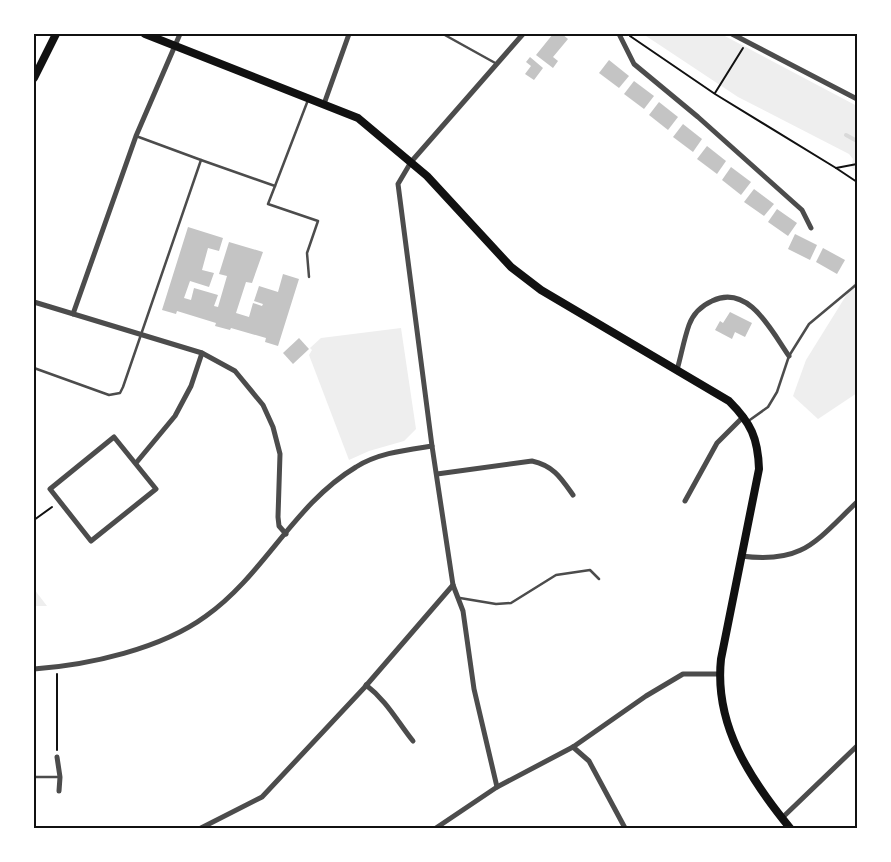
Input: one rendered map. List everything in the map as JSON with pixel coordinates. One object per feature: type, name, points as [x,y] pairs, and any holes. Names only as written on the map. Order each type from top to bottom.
[{"type":"main road","points":[[34,78],[56,34]]},
{"type":"main road","points":[[145,34],[358,118],[427,176],[511,267],[540,290],[728,401],[745,419],[758,449],[759,469],[740,556],[720,674],[722,702],[730,733],[739,756],[790,828]]},
{"type":"street","points":[[73,314],[136,136],[180,34]]},
{"type":"street","points":[[324,104],[348,34]]},
{"type":"street","points":[[496,787],[474,689],[463,611],[453,586],[432,446],[398,184],[411,162],[524,34]]},
{"type":"street","points":[[619,34],[634,64],[698,117],[802,210],[811,228]]},
{"type":"street","points":[[732,34],[857,99]]},
{"type":"street","points":[[677,370],[688,326],[704,304],[717,298],[731,297],[754,309],[764,317],[789,356]]},
{"type":"street","points":[[34,302],[202,353],[235,371],[263,404],[280,454],[278,517],[279,526],[286,534]]},
{"type":"street","points":[[136,464],[175,416],[191,386],[202,353]]},
{"type":"street","points":[[685,502],[716,443],[745,419]]},
{"type":"street","points":[[114,437],[136,464],[156,489],[91,541],[50,489],[114,437]]},
{"type":"street","points":[[34,669],[83,663],[158,642],[198,621],[258,569],[312,502],[333,482],[357,466],[376,457],[432,446]]},
{"type":"street","points":[[437,474],[532,461],[545,464],[556,471],[573,495]]},
{"type":"street","points":[[740,556],[762,559],[786,557],[806,548],[857,502]]},
{"type":"street","points":[[201,828],[262,797],[366,685],[453,586]]},
{"type":"street","points":[[437,828],[496,787],[573,748],[646,696],[683,674],[720,674]]},
{"type":"street","points":[[366,685],[379,695],[395,713],[413,741]]},
{"type":"street","points":[[782,818],[857,746]]},
{"type":"street","points":[[573,748],[589,761],[626,828]]},
{"type":"street","points":[[57,757],[60,777],[58,791]]},
{"type":"lane","points":[[443,34],[497,64]]},
{"type":"lane","points":[[309,98],[268,204],[318,222],[306,253],[309,277]]},
{"type":"lane","points":[[136,136],[275,186]]},
{"type":"lane","points":[[34,368],[115,395],[123,387],[201,160]]},
{"type":"lane","points":[[745,419],[768,406],[777,392],[789,356],[809,324],[857,284]]},
{"type":"lane","points":[[458,598],[496,604],[511,603],[556,574],[590,570],[599,579]]},
{"type":"lane","points":[[34,777],[60,777]]},
{"type":"path","points":[[626,34],[715,94],[857,182]]},
{"type":"path","points":[[715,94],[747,42]]},
{"type":"path","points":[[836,168],[857,164]]},
{"type":"path","points":[[34,520],[60,502]]},
{"type":"path","points":[[57,685],[57,757]]},
{"type":"shaded area","points":[[643,34],[721,34],[857,106],[857,172],[851,167],[853,159],[849,154],[738,97]]},
{"type":"shaded area","points":[[857,278],[857,393],[818,419],[793,396],[806,360]]},
{"type":"shaded area","points":[[401,328],[416,429],[404,441],[369,451],[349,460],[309,355],[312,350],[310,348],[321,338]]},
{"type":"shaded area","points":[[34,589],[47,606],[34,606]]},
{"type":"building","points":[[553,34],[562,34],[568,39],[553,57],[558,61],[553,68],[536,55]]},
{"type":"building","points":[[530,57],[543,68],[534,80],[525,74],[531,66],[526,62]]},
{"type":"building","points":[[609,60],[629,76],[619,88],[599,73]]},
{"type":"building","points":[[634,81],[654,96],[644,109],[624,94]]},
{"type":"building","points":[[659,102],[678,117],[668,130],[649,115]]},
{"type":"building","points":[[683,124],[702,139],[693,152],[673,137]]},
{"type":"building","points":[[707,146],[726,161],[717,174],[697,159]]},
{"type":"building","points":[[731,167],[751,182],[741,195],[722,180]]},
{"type":"building","points":[[754,189],[774,204],[764,216],[744,202]]},
{"type":"building","points":[[777,209],[797,223],[788,236],[768,222]]},
{"type":"building","points":[[188,227],[223,238],[219,251],[208,248],[202,270],[214,273],[209,287],[190,281],[184,298],[191,300],[194,288],[218,295],[214,306],[218,307],[227,276],[219,274],[229,242],[263,252],[252,283],[246,282],[236,313],[249,317],[253,303],[262,306],[263,304],[254,301],[259,286],[278,292],[283,274],[299,279],[278,346],[265,342],[266,338],[231,328],[230,330],[215,326],[216,323],[177,311],[176,314],[162,310]]},
{"type":"building","points":[[795,234],[817,245],[810,260],[788,249]]},
{"type":"building","points":[[823,248],[845,260],[837,274],[816,262]]},
{"type":"building","points":[[730,312],[752,323],[745,337],[735,332],[732,339],[715,330],[720,321],[723,323]]},
{"type":"building","points":[[299,338],[309,349],[293,364],[283,353]]},
{"type":"waterway","points":[[846,135],[857,141]]}]
